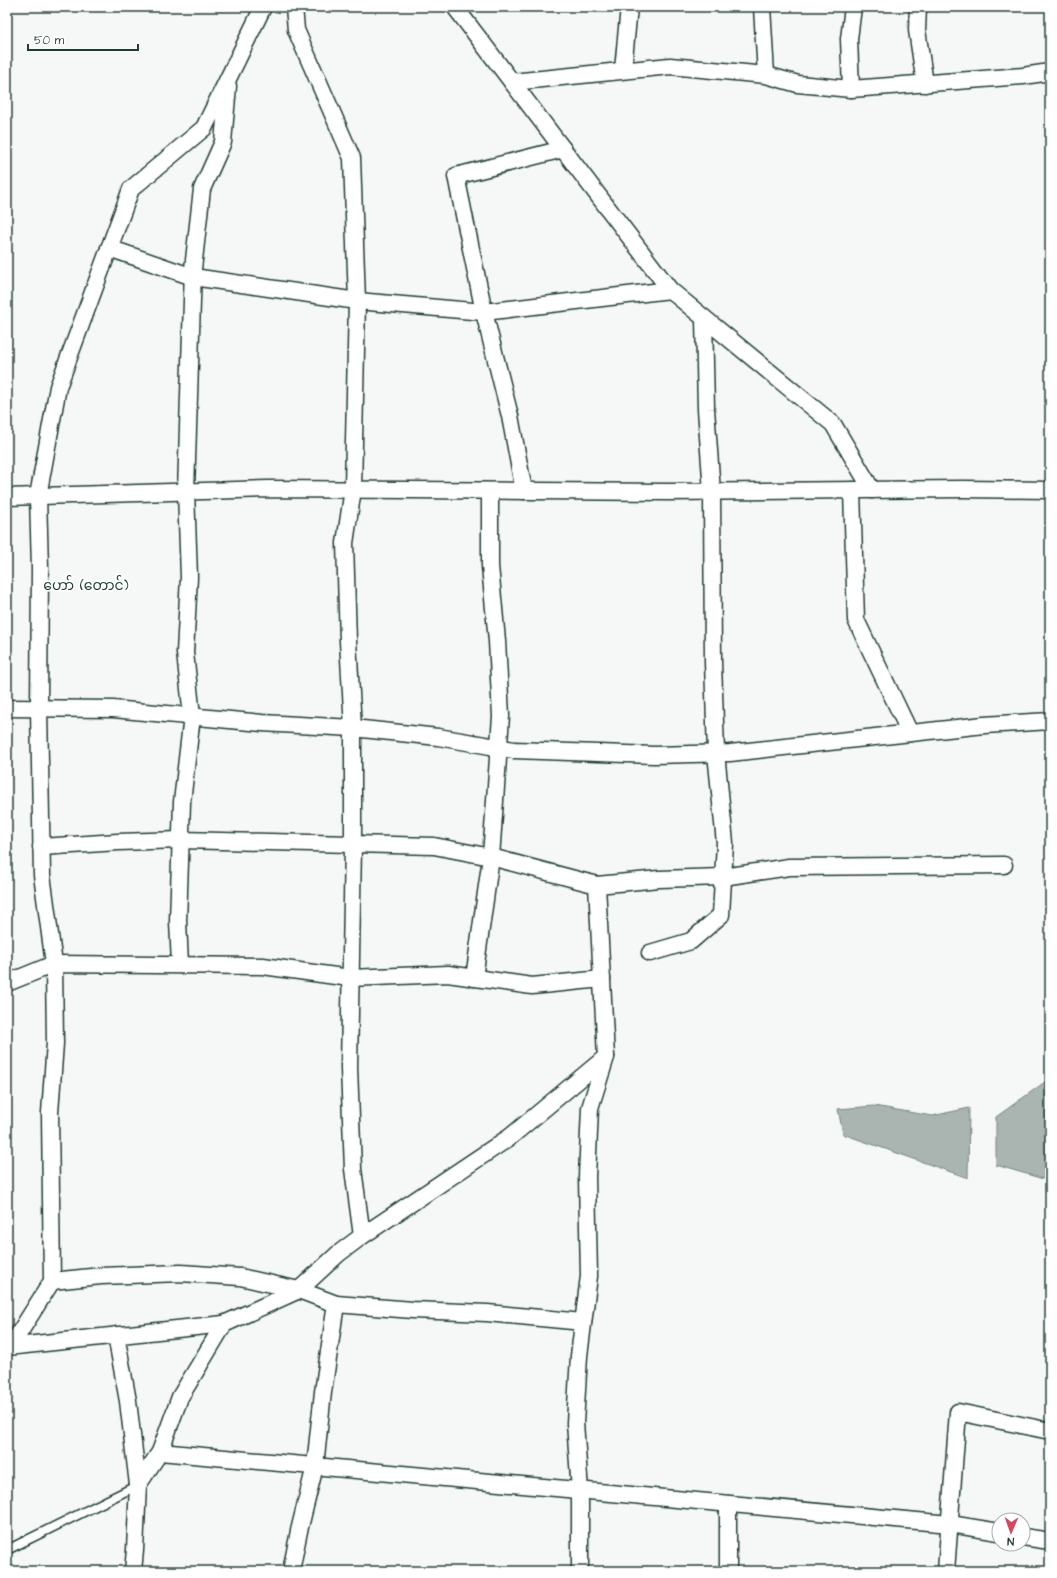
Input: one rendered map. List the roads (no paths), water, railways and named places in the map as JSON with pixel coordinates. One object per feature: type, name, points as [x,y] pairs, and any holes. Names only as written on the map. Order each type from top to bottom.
[{"type":"street","points":[[9,1347],[52,1281],[50,1113],[55,1043],[54,964],[42,876],[41,847],[39,708],[40,568],[38,496],[58,387],[131,189],[204,128],[263,7]]},
{"type":"street","points":[[294,7],[296,30],[352,158],[356,300],[353,489],[345,543],[348,641],[353,728],[353,845],[349,1068],[353,1169],[362,1236]]},
{"type":"street","points":[[455,7],[670,290],[833,424],[872,490]]},
{"type":"street","points":[[623,70],[629,7]]},
{"type":"street","points":[[762,7],[766,75]]},
{"type":"street","points":[[851,90],[849,38],[853,7]]},
{"type":"street","points":[[918,7],[917,30],[925,84]]},
{"type":"street","points":[[512,82],[670,66],[766,75],[798,84],[851,90],[1023,76],[1050,72]]},
{"type":"street","points":[[180,966],[178,921],[182,802],[192,716],[185,653],[189,577],[186,491],[193,277],[202,189],[223,142],[229,76]]},
{"type":"street","points":[[524,491],[510,416],[484,312],[456,176],[563,149]]},
{"type":"street","points":[[109,248],[193,277],[356,300],[484,312],[670,290]]},
{"type":"street","points":[[650,953],[691,941],[720,915],[725,843],[716,753],[713,662],[712,492],[706,409],[704,318]]},
{"type":"street","points":[[7,497],[270,489],[712,492],[1050,490]]},
{"type":"street","points":[[852,490],[856,620],[910,733]]},
{"type":"street","points":[[474,978],[491,857],[500,747],[501,716],[498,641],[490,566],[490,491]]},
{"type":"street","points":[[7,708],[113,709],[262,723],[353,728],[438,737],[514,750],[654,755],[730,753],[984,725],[1050,721]]},
{"type":"street","points":[[41,847],[181,840],[434,846],[491,857],[597,885],[659,879],[723,877],[789,867],[1004,865]]},
{"type":"street","points":[[580,1571],[580,1491],[574,1424],[579,1356],[589,1276],[587,1177],[590,1108],[606,1057],[597,885]]},
{"type":"street","points":[[7,983],[54,964],[263,966],[350,978],[448,974],[532,986],[602,980]]},
{"type":"street","points":[[9,1347],[224,1324],[300,1290],[338,1254],[362,1236],[510,1137],[606,1057]]},
{"type":"street","points":[[52,1281],[101,1276],[181,1273],[240,1277],[300,1290],[336,1304],[413,1310],[487,1313],[583,1322]]},
{"type":"street","points":[[291,1571],[315,1466],[336,1304]]},
{"type":"street","points":[[138,1485],[160,1452],[180,1397],[224,1324]]},
{"type":"street","points":[[116,1335],[128,1401],[138,1485],[133,1571]]},
{"type":"street","points":[[946,1571],[958,1412],[1050,1431]]},
{"type":"street","points":[[160,1452],[950,1524],[991,1531]]},
{"type":"street","points":[[728,1504],[728,1571]]},
{"type":"street","points":[[1031,1538],[1050,1541]]},
{"type":"lane","points":[[7,1550],[138,1485]]},
{"type":"district","name":"ဟော် (တောင်)","points":[[86,585]]}]
